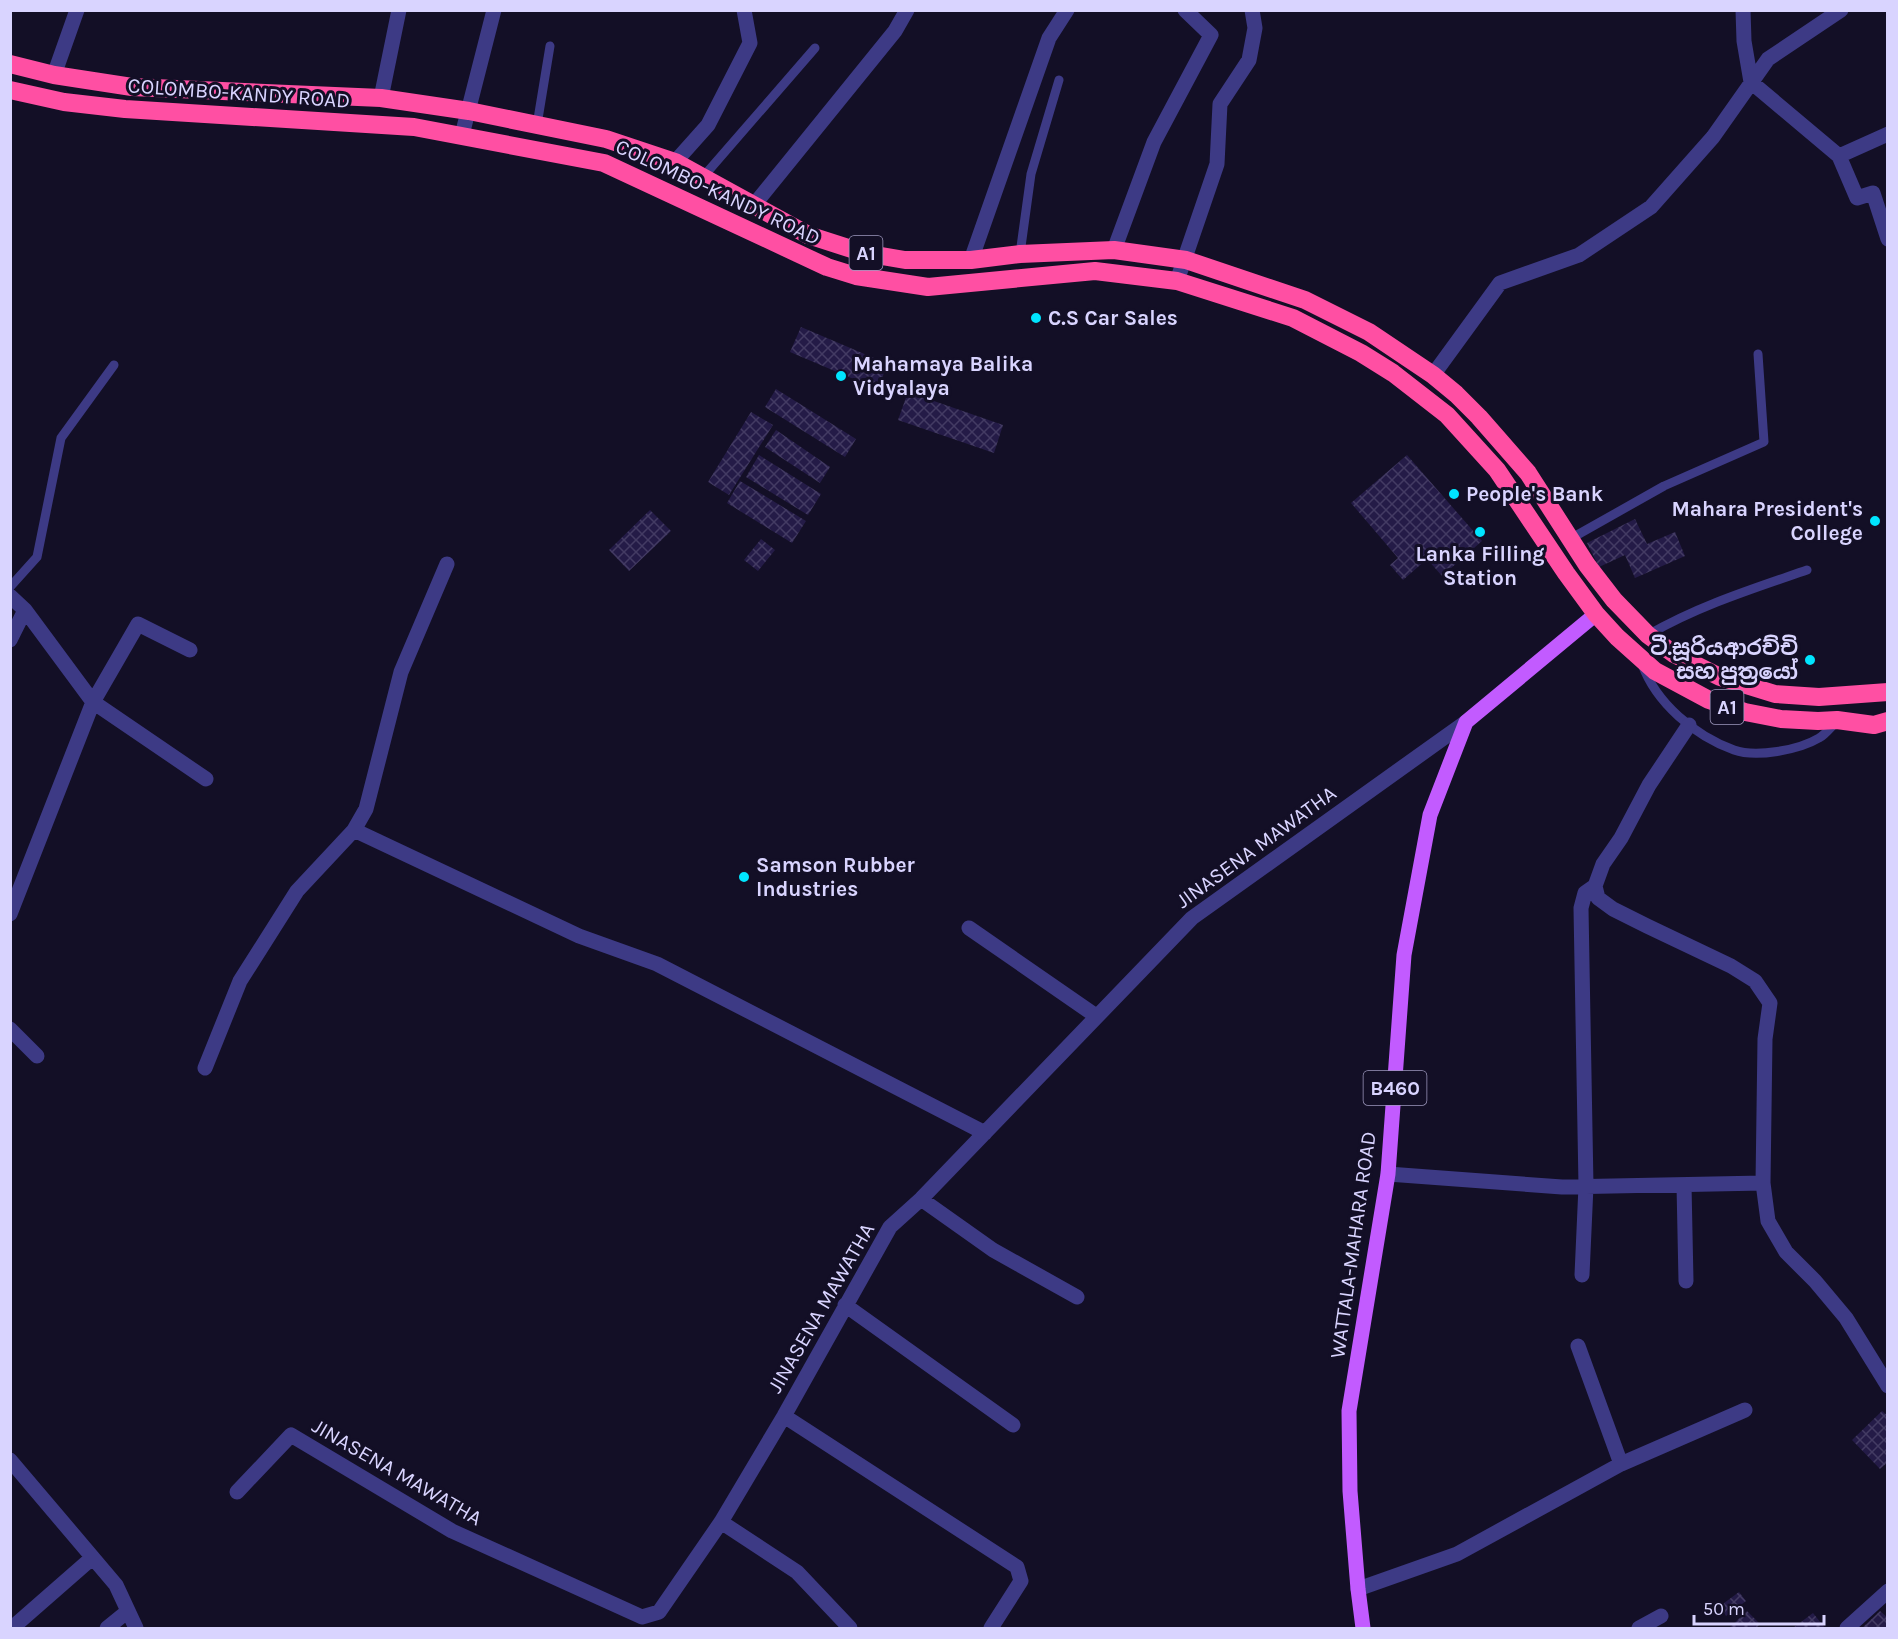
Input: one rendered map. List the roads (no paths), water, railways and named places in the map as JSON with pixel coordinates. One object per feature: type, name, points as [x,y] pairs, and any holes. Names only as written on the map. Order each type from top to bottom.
[{"type":"highway","name":"COLOMBO-KANDY ROAD","points":[[10,64],[54,75],[132,87],[381,98],[469,111],[606,139],[675,162],[808,236],[864,253],[905,260],[971,260],[1020,254],[1114,250],[1186,260],[1314,304],[1369,332],[1433,375],[1456,394],[1528,473],[1570,539],[1614,600],[1648,635],[1674,654],[1704,671],[1775,694],[1819,697],[1887,692]]},
{"type":"highway","name":"COLOMBO-KANDY ROAD","points":[[10,90],[64,102],[125,109],[414,127],[604,162],[826,267],[856,276],[928,287],[1095,271],[1178,282],[1293,318],[1361,353],[1421,394],[1447,415],[1497,470],[1596,614],[1639,657],[1672,681],[1726,707],[1780,719],[1837,720],[1874,725],[1887,720]]},
{"type":"main road","name":"WATTALA-MAHARA ROAD","points":[[1363,1629],[1350,1491],[1349,1411],[1388,1174],[1404,955],[1430,815],[1466,722],[1596,614]]},
{"type":"street","points":[[54,75],[77,10]]},
{"type":"street","points":[[381,98],[399,10]]},
{"type":"street","points":[[462,135],[494,10]]},
{"type":"street","points":[[675,162],[708,125],[750,43],[744,10]]},
{"type":"street","points":[[754,205],[895,31],[907,10]]},
{"type":"street","points":[[971,260],[1049,38],[1067,10]]},
{"type":"street","points":[[1114,250],[1154,142],[1211,35],[1185,10]]},
{"type":"street","points":[[1178,282],[1217,164],[1220,104],[1249,60],[1256,28],[1252,10]]},
{"type":"street","points":[[1743,10],[1744,41],[1751,82],[1839,156],[1857,198],[1873,193],[1887,239]]},
{"type":"street","points":[[1433,375],[1500,283],[1579,255],[1651,207],[1713,136],[1768,59],[1841,10]]},
{"type":"street","points":[[1839,156],[1887,134]]},
{"type":"street","points":[[205,1068],[240,981],[297,891],[354,830],[366,810],[401,672],[447,564]]},
{"type":"street","points":[[10,596],[25,610],[93,702],[206,779]]},
{"type":"street","points":[[10,640],[25,610]]},
{"type":"street","points":[[10,914],[93,702],[138,624],[190,650]]},
{"type":"street","name":"JINASENA MAWATHA","points":[[237,1492],[291,1435],[452,1531],[642,1617],[659,1612],[721,1522],[784,1416],[890,1227],[921,1199],[1192,918],[1466,722]]},
{"type":"street","points":[[1582,1275],[1586,1186],[1581,908],[1585,893],[1594,886],[1603,864],[1621,838],[1649,785],[1689,725]]},
{"type":"street","points":[[354,830],[579,936],[657,964],[985,1133]]},
{"type":"street","points":[[1594,886],[1598,898],[1613,909],[1731,966],[1755,981],[1770,1004],[1765,1039],[1763,1183],[1768,1221],[1786,1252],[1815,1281],[1846,1318],[1887,1386]]},
{"type":"street","points":[[969,928],[1096,1016]]},
{"type":"street","points":[[10,1029],[37,1056]]},
{"type":"street","points":[[1388,1174],[1562,1187],[1763,1183]]},
{"type":"street","points":[[1684,1185],[1686,1281]]},
{"type":"street","points":[[921,1199],[993,1250],[1077,1297]]},
{"type":"street","points":[[845,1305],[1013,1425]]},
{"type":"street","points":[[1578,1346],[1621,1464]]},
{"type":"street","points":[[1358,1589],[1457,1554],[1621,1464],[1745,1410]]},
{"type":"street","points":[[784,1416],[1017,1568],[1021,1581],[991,1629]]},
{"type":"street","points":[[10,1460],[116,1585],[136,1629]]},
{"type":"street","points":[[721,1522],[797,1572],[836,1622],[850,1629]]},
{"type":"street","points":[[12,1629],[92,1558]]},
{"type":"street","points":[[1847,1629],[1887,1591]]},
{"type":"street","points":[[107,1629],[128,1611]]},
{"type":"street","points":[[1639,1629],[1661,1616]]},
{"type":"lane","points":[[537,125],[550,46]]},
{"type":"lane","points":[[704,177],[815,48]]},
{"type":"lane","points":[[1020,254],[1031,174],[1059,80]]},
{"type":"lane","points":[[1570,539],[1664,486],[1764,442],[1758,354]]},
{"type":"lane","points":[[10,587],[37,557],[61,438],[114,364]]},
{"type":"lane","points":[[1648,635],[1684,615],[1718,601],[1807,570]]},
{"type":"lane","points":[[1639,657],[1651,686],[1670,709],[1689,725],[1735,750],[1750,753],[1774,753],[1820,738],[1837,720]]},
{"type":"place","name":"C.S Car Sales","points":[[1036,318]]},
{"type":"place","name":"Mahamaya Balika Vidyalaya","points":[[841,376]]},
{"type":"place","name":"People's Bank","points":[[1454,494]]},
{"type":"place","name":"Mahara President's College","points":[[1875,521]]},
{"type":"place","name":"Lanka Filling Station","points":[[1480,532]]},
{"type":"place","name":"ටී.සූරියආරච්චි සහ පුත්‍රයෝ","points":[[1810,660]]},
{"type":"place","name":"Samson Rubber Industries","points":[[744,877]]}]
